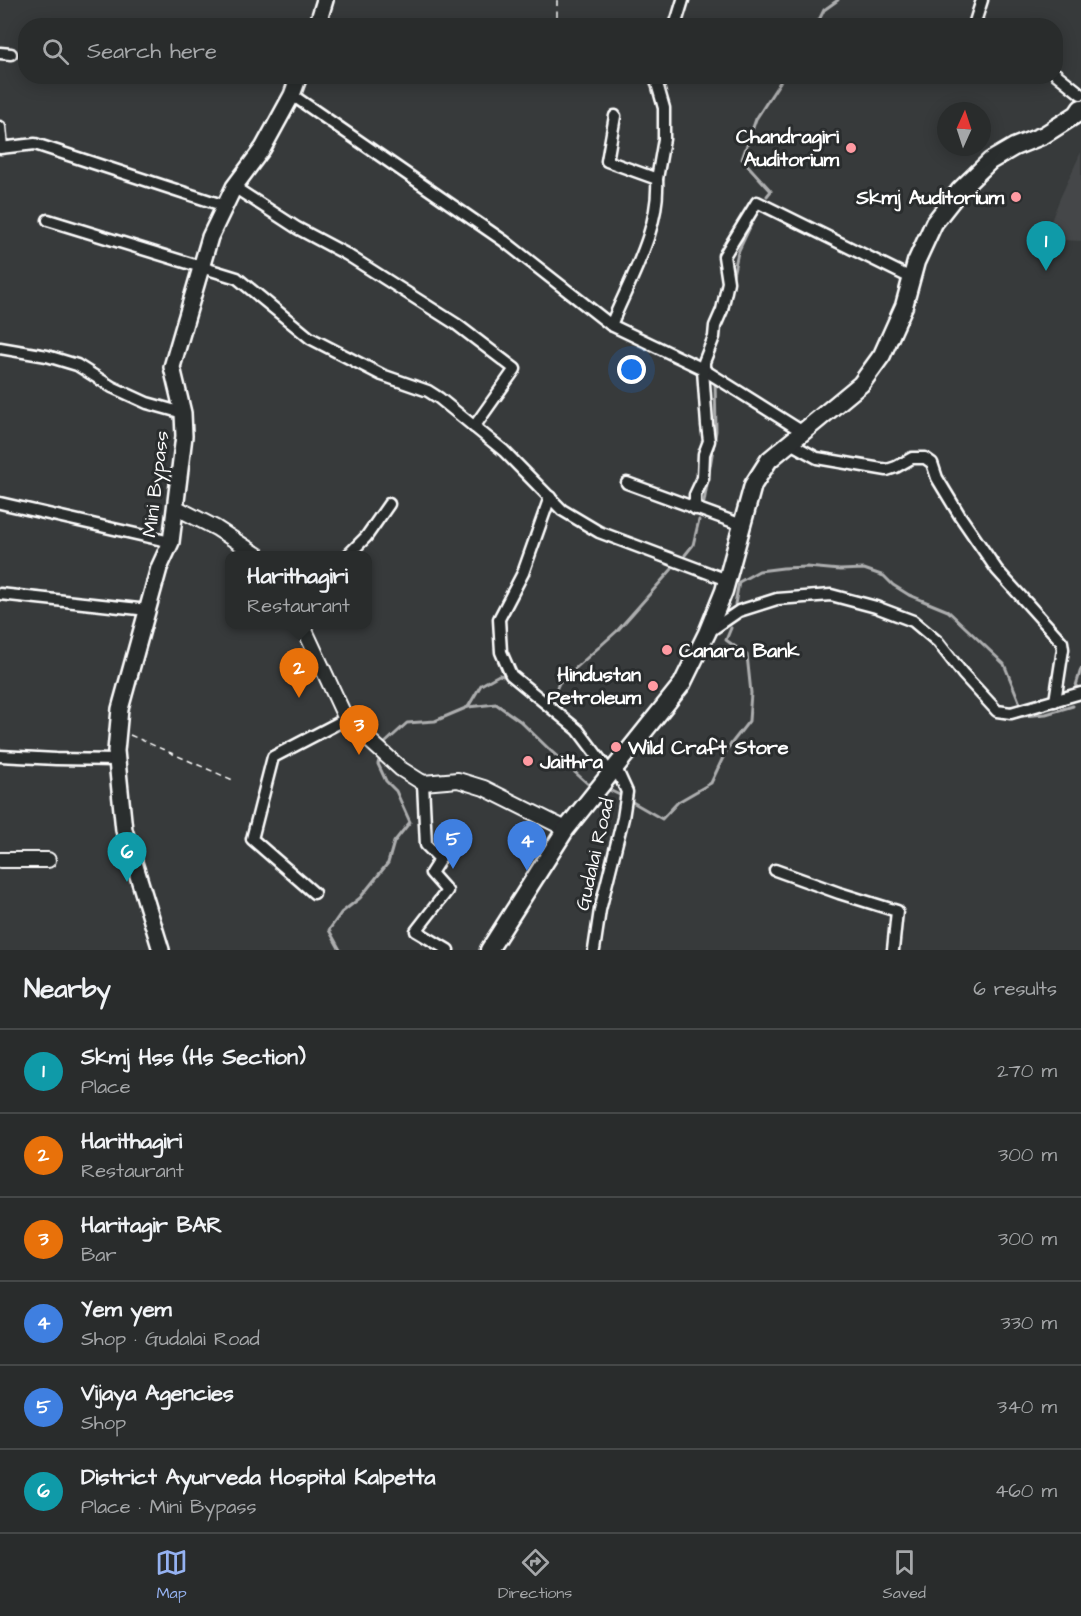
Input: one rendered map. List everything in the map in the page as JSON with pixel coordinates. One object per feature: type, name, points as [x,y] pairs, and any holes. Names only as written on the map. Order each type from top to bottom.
[{"type":"main road","points":[[319,18],[325,0]]},
{"type":"main road","name":"Mini Bypass","points":[[161,950],[124,830],[117,759],[120,709],[159,568],[171,542],[178,468],[184,436],[183,413],[172,367],[210,237],[234,187],[263,148],[296,84]]},
{"type":"main road","points":[[489,950],[566,829],[682,684],[707,633],[727,580],[753,485],[769,460],[861,384],[882,355],[904,306],[916,262],[934,223],[960,190],[990,160],[1044,135],[1077,114],[1081,108]]},
{"type":"street","points":[[677,18],[683,0]]},
{"type":"street","points":[[976,18],[982,0]]},
{"type":"street","points":[[1063,80],[1081,94]]},
{"type":"street","points":[[611,325],[637,271],[658,193],[657,179],[664,139],[664,108],[657,84]]},
{"type":"street","points":[[292,95],[504,241],[611,325],[704,370],[803,432]]},
{"type":"street","points":[[615,116],[607,161],[657,179]]},
{"type":"street","points":[[0,127],[1,147],[35,144],[225,206]]},
{"type":"street","points":[[234,187],[297,228],[346,254],[456,324],[515,369],[474,427]]},
{"type":"street","points":[[696,509],[695,495],[703,478],[704,454],[710,441],[706,425],[704,362],[714,337],[728,282],[724,256],[757,202],[911,278]]},
{"type":"street","points":[[48,219],[237,278],[310,338],[382,375],[428,391],[504,451],[562,510],[598,532],[727,580]]},
{"type":"street","points":[[0,348],[47,356],[76,365],[112,387],[147,403],[183,413]]},
{"type":"street","points":[[790,443],[817,458],[887,470],[912,458],[925,458],[932,463],[937,478],[948,497],[997,570],[1062,642],[1063,649],[1055,701]]},
{"type":"street","points":[[627,483],[742,525]]},
{"type":"street","name":"Gudalai Road","points":[[550,497],[523,573],[500,619],[501,652],[511,675],[579,730],[607,779],[627,792],[623,818],[600,910],[594,950]]},
{"type":"street","points":[[0,503],[171,542]]},
{"type":"street","points":[[351,551],[366,537],[389,504]]},
{"type":"street","points":[[175,507],[216,528],[253,551]]},
{"type":"street","points":[[0,594],[148,610]]},
{"type":"street","points":[[707,633],[739,611],[777,599],[831,595],[876,607],[913,621],[938,642],[997,711],[1011,713],[1081,693]]},
{"type":"street","points":[[304,629],[346,719],[401,769],[423,783],[458,780],[484,788],[566,829]]},
{"type":"street","points":[[314,893],[252,839],[273,757],[346,719]]},
{"type":"street","points":[[0,756],[117,759]]},
{"type":"street","points":[[423,783],[426,845],[440,859],[431,873],[447,891],[417,931],[448,950]]},
{"type":"street","points":[[0,860],[48,860]]},
{"type":"street","points":[[775,870],[897,911],[893,950]]},
{"type":"path","points":[[557,0],[557,18]]},
{"type":"path","points":[[118,731],[236,781]]},
{"type":"shaded area","points":[[1081,152],[1081,241],[1044,239],[1060,198]]},
{"type":"waterway","points":[[820,18],[824,10],[838,0]]},
{"type":"waterway","points":[[767,196],[771,191],[742,159],[756,119],[779,84]]},
{"type":"waterway","points":[[732,280],[738,252],[757,212]]},
{"type":"waterway","points":[[704,502],[716,431],[715,380]]},
{"type":"waterway","points":[[685,555],[693,545],[699,520]]},
{"type":"waterway","points":[[735,604],[739,582],[759,571],[807,567],[840,570],[864,569],[884,576],[909,595],[948,611],[1004,664],[1019,701]]},
{"type":"waterway","points":[[546,699],[554,694],[559,683],[617,631],[672,569]]},
{"type":"waterway","points":[[629,800],[662,819],[678,802],[711,783],[727,749],[749,721],[751,693],[747,655],[726,640],[731,628]]},
{"type":"waterway","points":[[1075,689],[1081,669]]},
{"type":"waterway","points":[[468,707],[481,685],[499,675],[508,677]]},
{"type":"waterway","points":[[383,748],[385,743],[407,723],[435,721],[468,707],[496,704],[520,721],[588,784],[593,785]]},
{"type":"waterway","points":[[1023,716],[1046,714],[1073,706]]},
{"type":"waterway","points":[[340,950],[329,930],[341,913],[360,898],[388,863],[394,842],[410,822],[396,791],[386,781],[378,764],[380,757]]},
{"type":"waterway","points":[[605,788],[624,797]]},
{"type":"place","name":"Chandragiri Auditorium","points":[[851,148]]},
{"type":"place","name":"Skmj Auditorium","points":[[1016,197]]},
{"type":"place","name":"Skmj Hss (Hs Section)","points":[[1046,271]]},
{"type":"place","name":"Canara Bank","points":[[667,650]]},
{"type":"place","name":"Hindustan Petroleum","points":[[653,686]]},
{"type":"place","name":"Harithagiri","points":[[299,698]]},
{"type":"place","name":"Wild Craft Store","points":[[616,747]]},
{"type":"place","name":"Haritagir BAR","points":[[359,755]]},
{"type":"place","name":"Jaithra","points":[[528,761]]},
{"type":"place","name":"Vijaya Agencies","points":[[453,869]]},
{"type":"place","name":"Yem yem","points":[[527,871]]},
{"type":"place","name":"District Ayurveda Hospital Kalpetta","points":[[127,882]]}]
